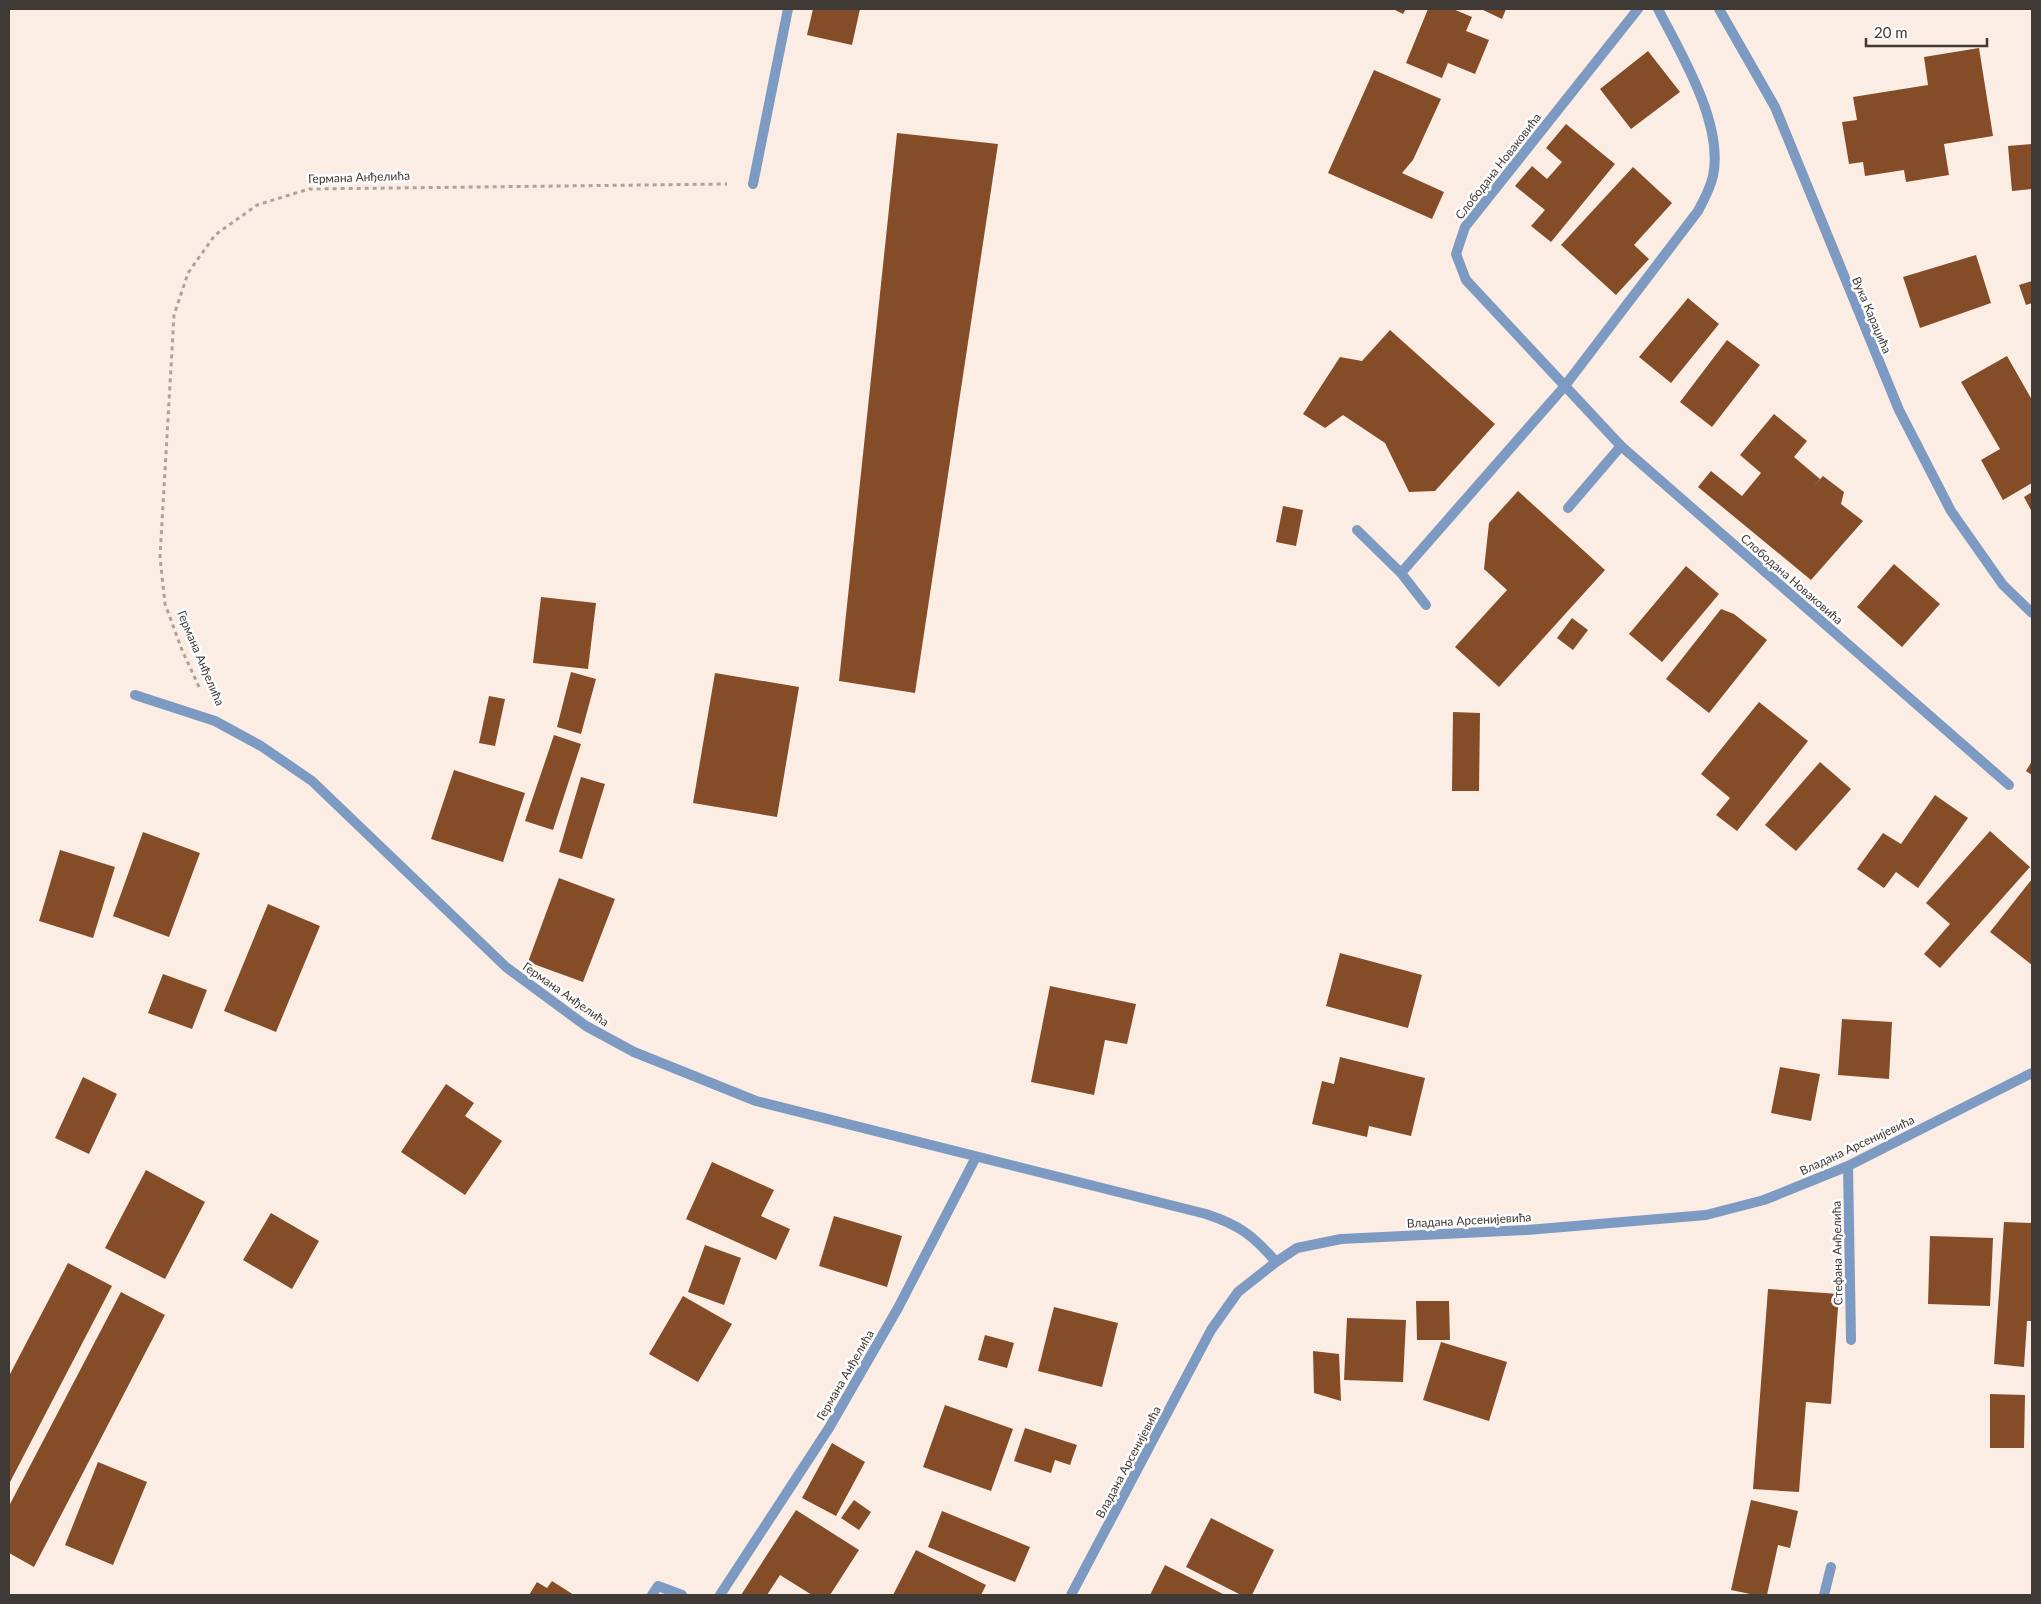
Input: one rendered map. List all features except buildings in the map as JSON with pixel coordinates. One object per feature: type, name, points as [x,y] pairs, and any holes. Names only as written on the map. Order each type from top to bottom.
[{"type":"street","points":[[753,184],[788,9]]},
{"type":"street","name":"Слободана Новаковића","points":[[1638,9],[1465,227],[1456,254],[1466,280],[1621,446],[2009,785]]},
{"type":"street","points":[[1401,573],[1564,387],[1698,211],[1709,190],[1715,155],[1712,132],[1696,82],[1658,9]]},
{"type":"street","name":"Вука Караџића","points":[[1719,9],[1775,107],[1899,410],[1916,444],[1956,518],[2003,585],[2032,613]]},
{"type":"street","points":[[1568,508],[1621,446]]},
{"type":"street","points":[[1357,530],[1401,573],[1426,605]]},
{"type":"street","name":"Германа Анђелића","points":[[135,695],[215,721],[261,746],[312,781],[506,967],[586,1026],[634,1052],[756,1101],[1206,1214],[1231,1222],[1252,1236],[1276,1262]]},
{"type":"street","name":"Владана Арсенијевића","points":[[1072,1595],[1211,1330],[1238,1292],[1297,1248],[1341,1239],[1527,1230],[1706,1215],[1764,1200],[1848,1166],[2032,1073]]},
{"type":"street","name":"Германа Анђелића","points":[[720,1595],[829,1428],[898,1308],[976,1157]]},
{"type":"street","name":"Стефана Анђелића","points":[[1848,1166],[1851,1340]]},
{"type":"street","points":[[1824,1595],[1830,1567]]},
{"type":"street","points":[[652,1595],[658,1586],[682,1595]]},
{"type":"path","name":"Германа Анђелића","points":[[215,721],[182,650],[165,604],[160,557],[174,315],[188,273],[215,234],[258,206],[309,189],[753,184]]}]
